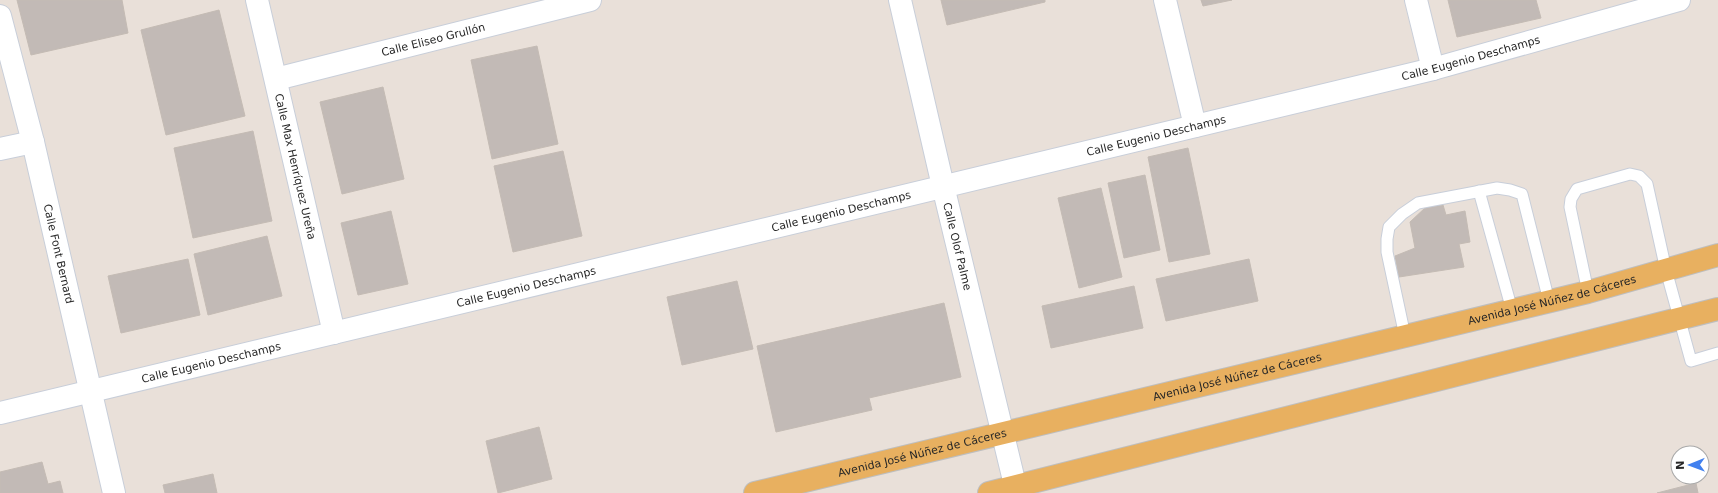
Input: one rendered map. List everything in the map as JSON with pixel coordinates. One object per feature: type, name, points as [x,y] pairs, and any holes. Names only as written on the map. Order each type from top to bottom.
[{"type":"main road","name":"Avenida José Núñez de Cáceres","points":[[755,493],[1588,292],[1718,255]]},
{"type":"main road","points":[[989,493],[1016,490],[1718,309]]},
{"type":"street","name":"Calle Max Henríquez Ureña","points":[[257,0],[334,333]]},
{"type":"street","name":"Calle Eliseo Grullón","points":[[276,79],[590,0]]},
{"type":"street","name":"Calle Olof Palme","points":[[900,0],[1016,490]]},
{"type":"street","points":[[1165,0],[1195,126]]},
{"type":"street","points":[[1416,0],[1433,69]]},
{"type":"street","name":"Calle Eugenio Deschamps","points":[[0,413],[1433,69],[1667,2]]},
{"type":"street","name":"Calle Font Bernard","points":[[0,16],[32,142],[89,392],[114,493]]},
{"type":"street","points":[[0,149],[32,142]]},
{"type":"lane","points":[[1588,292],[1570,207],[1571,199],[1577,189],[1630,174],[1639,176],[1647,184],[1666,270],[1691,361],[1718,354]]},
{"type":"lane","points":[[1405,336],[1387,252],[1386,239],[1389,227],[1402,214],[1418,203],[1498,188],[1522,194],[1549,301]]},
{"type":"lane","points":[[1479,191],[1512,310]]},
{"type":"building","points":[[17,0],[122,0],[128,33],[31,55]]},
{"type":"building","points":[[941,0],[1045,0],[1045,2],[947,25]]},
{"type":"building","points":[[1201,0],[1232,0],[1203,6]]},
{"type":"building","points":[[1448,0],[1536,0],[1541,18],[1457,37]]},
{"type":"building","points":[[219,10],[245,116],[166,135],[141,30]]},
{"type":"building","points":[[537,46],[558,144],[492,159],[471,60]]},
{"type":"building","points":[[383,87],[404,179],[342,194],[320,102]]},
{"type":"building","points":[[253,131],[272,221],[193,238],[174,148]]},
{"type":"building","points":[[1188,148],[1210,254],[1169,262],[1148,157]]},
{"type":"building","points":[[563,151],[582,236],[513,252],[494,166]]},
{"type":"building","points":[[1145,175],[1160,250],[1124,258],[1108,183]]},
{"type":"building","points":[[1101,188],[1122,277],[1079,288],[1058,198]]},
{"type":"building","points":[[1443,205],[1446,215],[1465,211],[1470,242],[1459,244],[1464,267],[1399,277],[1395,256],[1415,248],[1410,222],[1426,207]]},
{"type":"building","points":[[391,211],[408,284],[358,295],[341,223]]},
{"type":"building","points":[[267,236],[282,296],[208,315],[194,254]]},
{"type":"building","points":[[188,259],[200,315],[121,333],[108,276]]},
{"type":"building","points":[[1249,259],[1258,301],[1166,321],[1156,279]]},
{"type":"building","points":[[737,281],[753,349],[682,365],[667,297]]},
{"type":"building","points":[[1134,286],[1143,328],[1051,348],[1042,306]]},
{"type":"building","points":[[944,303],[961,377],[869,398],[872,410],[776,432],[757,346]]},
{"type":"building","points":[[539,427],[552,479],[498,493],[486,441]]},
{"type":"building","points":[[42,462],[48,484],[60,481],[63,493],[0,493],[0,472]]},
{"type":"building","points":[[213,474],[217,493],[165,493],[163,485]]},
{"type":"building","points":[[1688,485],[1696,485],[1698,493],[1657,493]]}]
